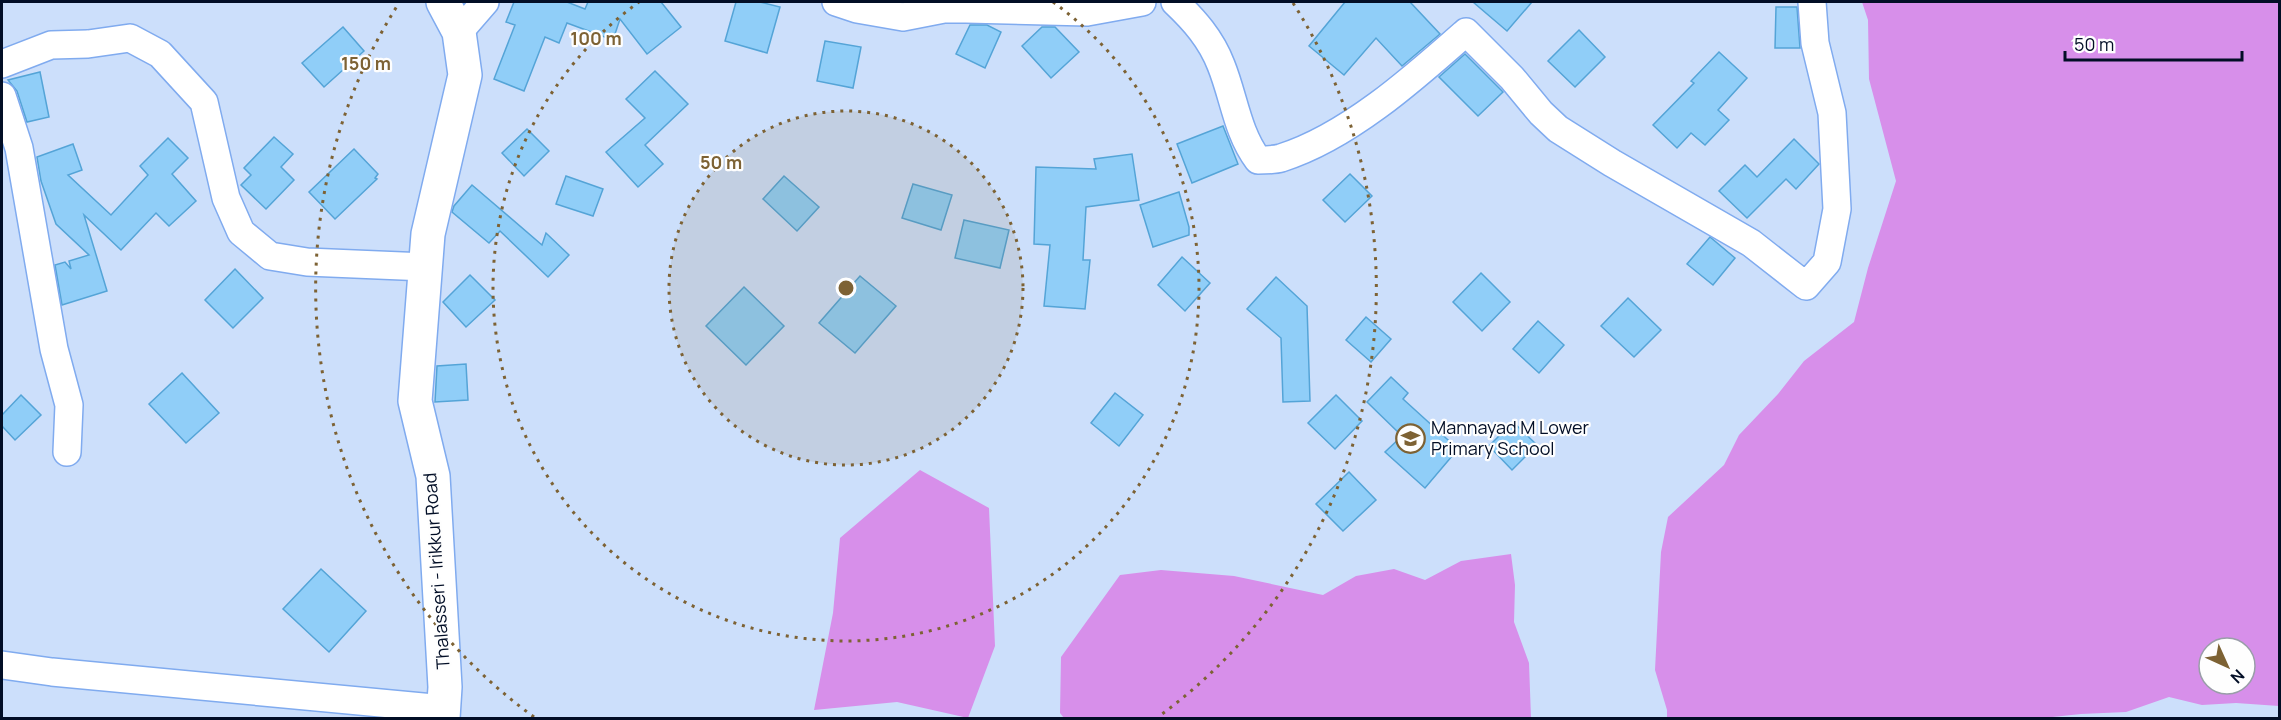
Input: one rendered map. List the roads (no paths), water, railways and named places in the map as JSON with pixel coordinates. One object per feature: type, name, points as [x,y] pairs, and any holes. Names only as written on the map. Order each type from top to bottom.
[{"type":"main road","name":"Thalasseri - Irikkur Road","points":[[442,2],[459,32],[465,75],[428,234],[415,401],[433,476],[444,676],[443,714]]},
{"type":"street","points":[[459,32],[485,2]]},
{"type":"street","points":[[836,2],[866,11],[903,17],[944,9],[1087,12],[1142,2]]},
{"type":"street","points":[[1175,2],[1200,27],[1221,64],[1247,145],[1258,160],[1279,159],[1317,142],[1372,109],[1466,32],[1558,129],[1612,163],[1751,243],[1806,286],[1827,262],[1837,209],[1832,113],[1815,43],[1812,2]]},
{"type":"street","points":[[2,64],[51,45],[88,45],[130,38],[160,54],[204,102],[226,198],[241,232],[270,256],[307,262],[426,267]]},
{"type":"street","points":[[2,96],[19,148],[54,348],[69,405],[67,452]]},
{"type":"street","points":[[2,665],[443,714]]},
{"type":"place","name":"Mannayad M Lower Primary School","points":[[1410,438]]}]
